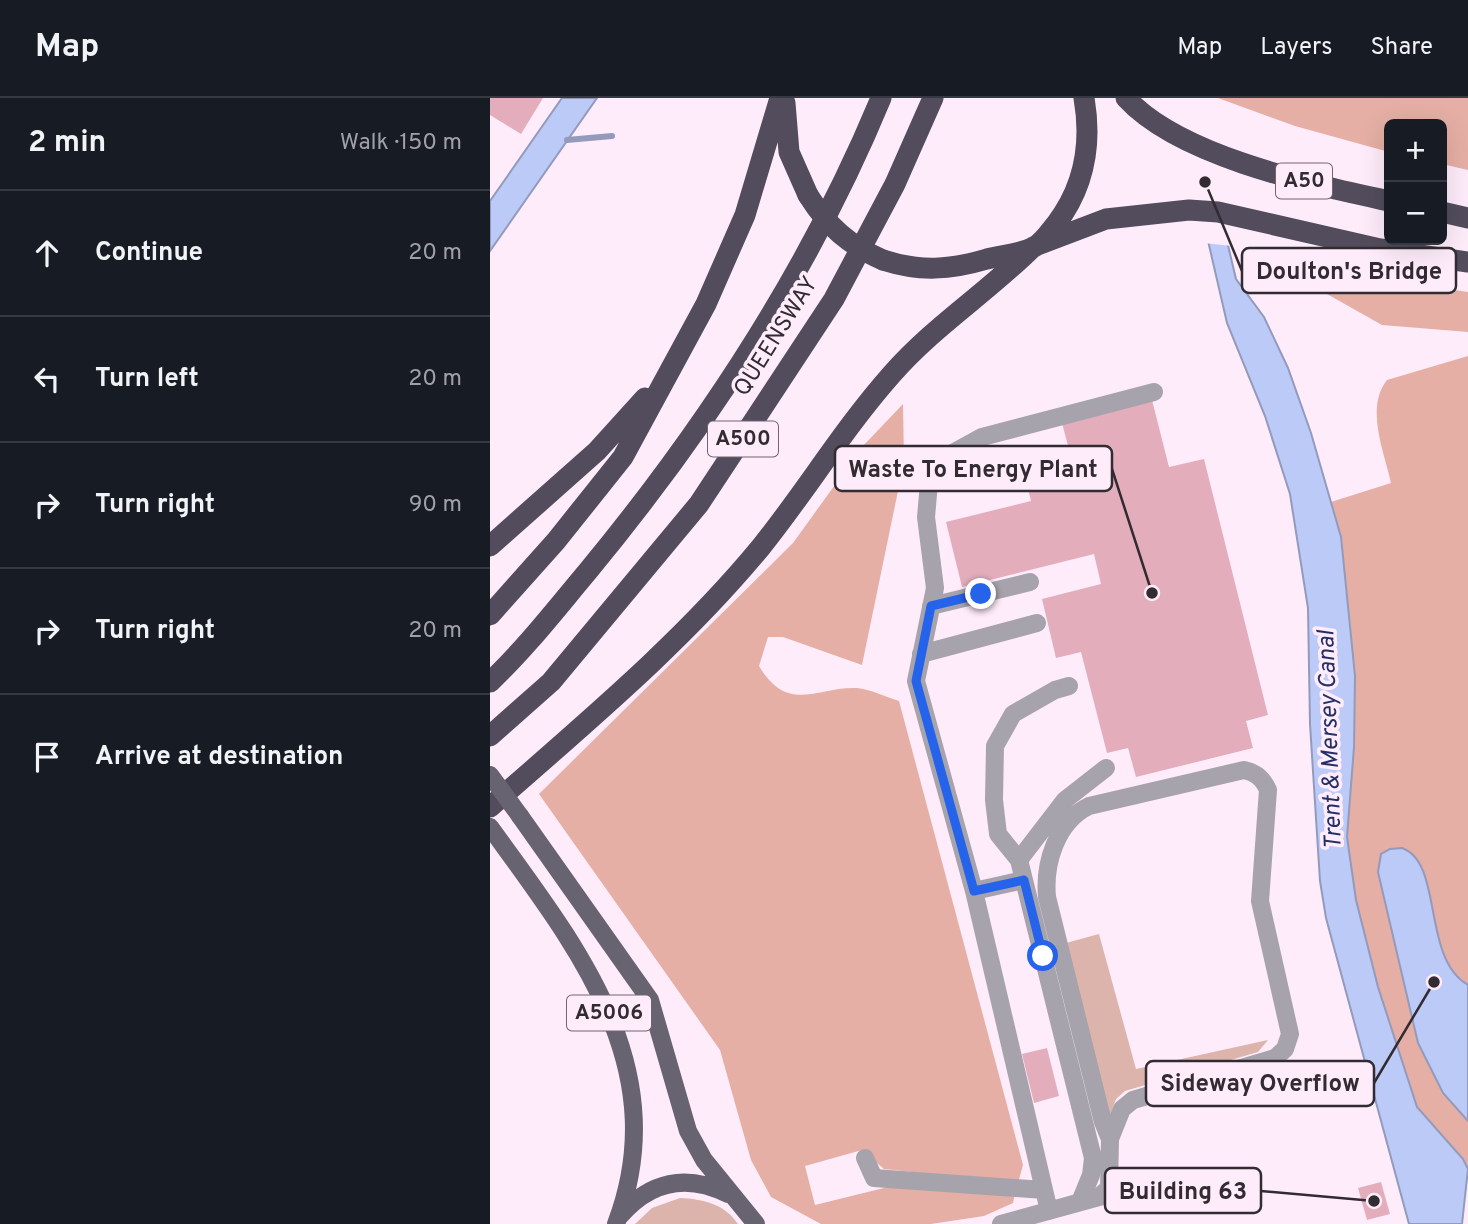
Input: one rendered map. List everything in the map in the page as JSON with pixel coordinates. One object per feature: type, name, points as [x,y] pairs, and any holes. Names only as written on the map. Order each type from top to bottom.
[{"type":"highway","points":[[490,615],[556,541],[623,457],[706,304],[745,215],[779,98]]},
{"type":"highway","points":[[785,98],[789,152],[808,195],[836,233],[848,243],[883,260],[911,268],[935,270],[962,266],[1034,247]]},
{"type":"highway","name":"QUEENSWAY","points":[[490,682],[516,658],[625,526],[696,432],[791,281],[881,98]]},
{"type":"highway","name":"QUEENSWAY","points":[[490,736],[551,682],[699,503],[834,299],[895,184],[933,98]]},
{"type":"highway","points":[[490,807],[671,643],[760,548],[892,373],[925,339],[995,285],[1061,217],[1080,184],[1087,149],[1084,98]]},
{"type":"highway","name":"A50","points":[[1126,98],[1140,114],[1171,132],[1221,154],[1315,184],[1384,200]]},
{"type":"highway","name":"A50","points":[[1034,247],[1105,219],[1189,210],[1235,216],[1380,249],[1468,262]]},
{"type":"highway","points":[[1447,213],[1468,218]]},
{"type":"highway","points":[[490,546],[597,451],[676,359]]},
{"type":"main road","name":"A5006","points":[[490,775],[650,1000],[688,1131],[704,1160],[730,1195]]},
{"type":"main road","name":"A5006","points":[[493,830],[558,922],[600,991],[621,1041],[634,1096],[636,1134],[617,1222]]},
{"type":"main road","points":[[617,1222],[644,1193],[676,1182],[710,1185],[730,1195],[753,1219]]},
{"type":"street","points":[[1049,1211],[974,891],[916,681],[935,588],[926,517],[929,484],[951,454],[982,437],[1154,392]]},
{"type":"street","points":[[931,606],[1030,582]]},
{"type":"street","points":[[922,654],[1037,623]]},
{"type":"street","points":[[1069,686],[1055,690],[1013,715],[995,746],[994,800],[998,834],[1019,860],[1093,1158],[1091,1175],[1080,1202]]},
{"type":"street","points":[[1019,860],[1065,800],[1106,768]]},
{"type":"street","points":[[1002,1224],[1099,1197],[1110,1188],[1110,1139],[1103,1122],[1051,920],[1046,866],[1062,834],[1081,810],[1244,769],[1252,771],[1261,778],[1268,790],[1260,901],[1290,1034],[1289,1042],[1275,1058],[1133,1100],[1122,1110],[1110,1139]]},
{"type":"street","points":[[974,891],[1024,880]]},
{"type":"street","points":[[864,1158],[874,1178],[1044,1190]]},
{"type":"street","points":[[753,1219],[765,1224]]},
{"type":"shaded area","points":[[1218,98],[1468,98],[1468,170],[1447,165],[1447,119],[1384,119],[1384,151],[1295,126]]},
{"type":"shaded area","points":[[1279,255],[1363,276],[1468,292],[1468,332],[1382,325],[1279,267]]},
{"type":"shaded area","points":[[1468,356],[1468,985],[1452,972],[1442,954],[1426,884],[1389,849],[1381,855],[1378,872],[1418,1043],[1443,1093],[1468,1121],[1468,1169],[1463,1159],[1417,1107],[1378,987],[1356,900],[1347,837],[1341,537],[1331,502],[1391,483],[1377,416],[1377,403],[1387,380]]},
{"type":"shaded area","points":[[903,404],[904,462],[862,665],[783,637],[768,637],[759,666],[770,681],[781,690],[793,694],[857,688],[899,701],[1023,1165],[1018,1183],[884,1169],[862,1150],[805,1166],[815,1205],[892,1186],[1015,1193],[1013,1203],[984,1216],[931,1224],[821,1224],[771,1197],[751,1160],[720,1050],[539,794],[793,543],[863,446]]},
{"type":"shaded area","points":[[1099,934],[1136,1069],[1268,1040],[1258,1052],[1125,1091],[1116,1099],[1110,1116],[1066,943]]},
{"type":"shaded area","points":[[680,1198],[720,1207],[738,1224],[635,1224],[652,1208]]},
{"type":"water","points":[[562,98],[597,98],[490,251],[490,201]]},
{"type":"water","name":"Trent & Mersey Canal","points":[[1175,98],[1193,98],[1236,279],[1264,317],[1288,368],[1311,433],[1341,537],[1355,676],[1354,747],[1347,837],[1356,900],[1378,987],[1417,1107],[1463,1159],[1468,1169],[1462,1224],[1409,1224],[1326,918],[1320,881],[1310,724],[1308,608],[1290,494],[1265,416],[1227,323]]},
{"type":"water","points":[[1402,848],[1415,857],[1423,872],[1444,954],[1453,972],[1468,985],[1468,1121],[1443,1093],[1418,1043],[1378,872],[1381,854],[1390,849]]},
{"type":"pier","points":[[1171,98],[1197,98],[1232,246],[1204,243]]},
{"type":"building","points":[[490,98],[543,98],[521,134],[490,115]]},
{"type":"building","points":[[1152,400],[1169,467],[1204,459],[1268,715],[1246,721],[1253,748],[1136,777],[1128,748],[1107,753],[1081,652],[1056,658],[1042,599],[1101,584],[1094,554],[962,587],[946,522],[1031,501],[1025,477],[1073,465],[1062,423]]},
{"type":"building","points":[[1047,1048],[1059,1096],[1034,1103],[1022,1054]]},
{"type":"building","points":[[1381,1182],[1390,1214],[1367,1220],[1358,1188]]},
{"type":"waterway","points":[[567,140],[612,136]]},
{"type":"place","name":"Doulton's Bridge","points":[[1205,182]]},
{"type":"place","name":"Waste To Energy Plant","points":[[1152,593]]},
{"type":"place","name":"Sideway Overflow","points":[[1434,982]]},
{"type":"place","name":"Building 63","points":[[1374,1201]]},
{"type":"route","points":[[981,594],[931,606],[916,681],[974,891],[1024,880],[1043,956]]}]
